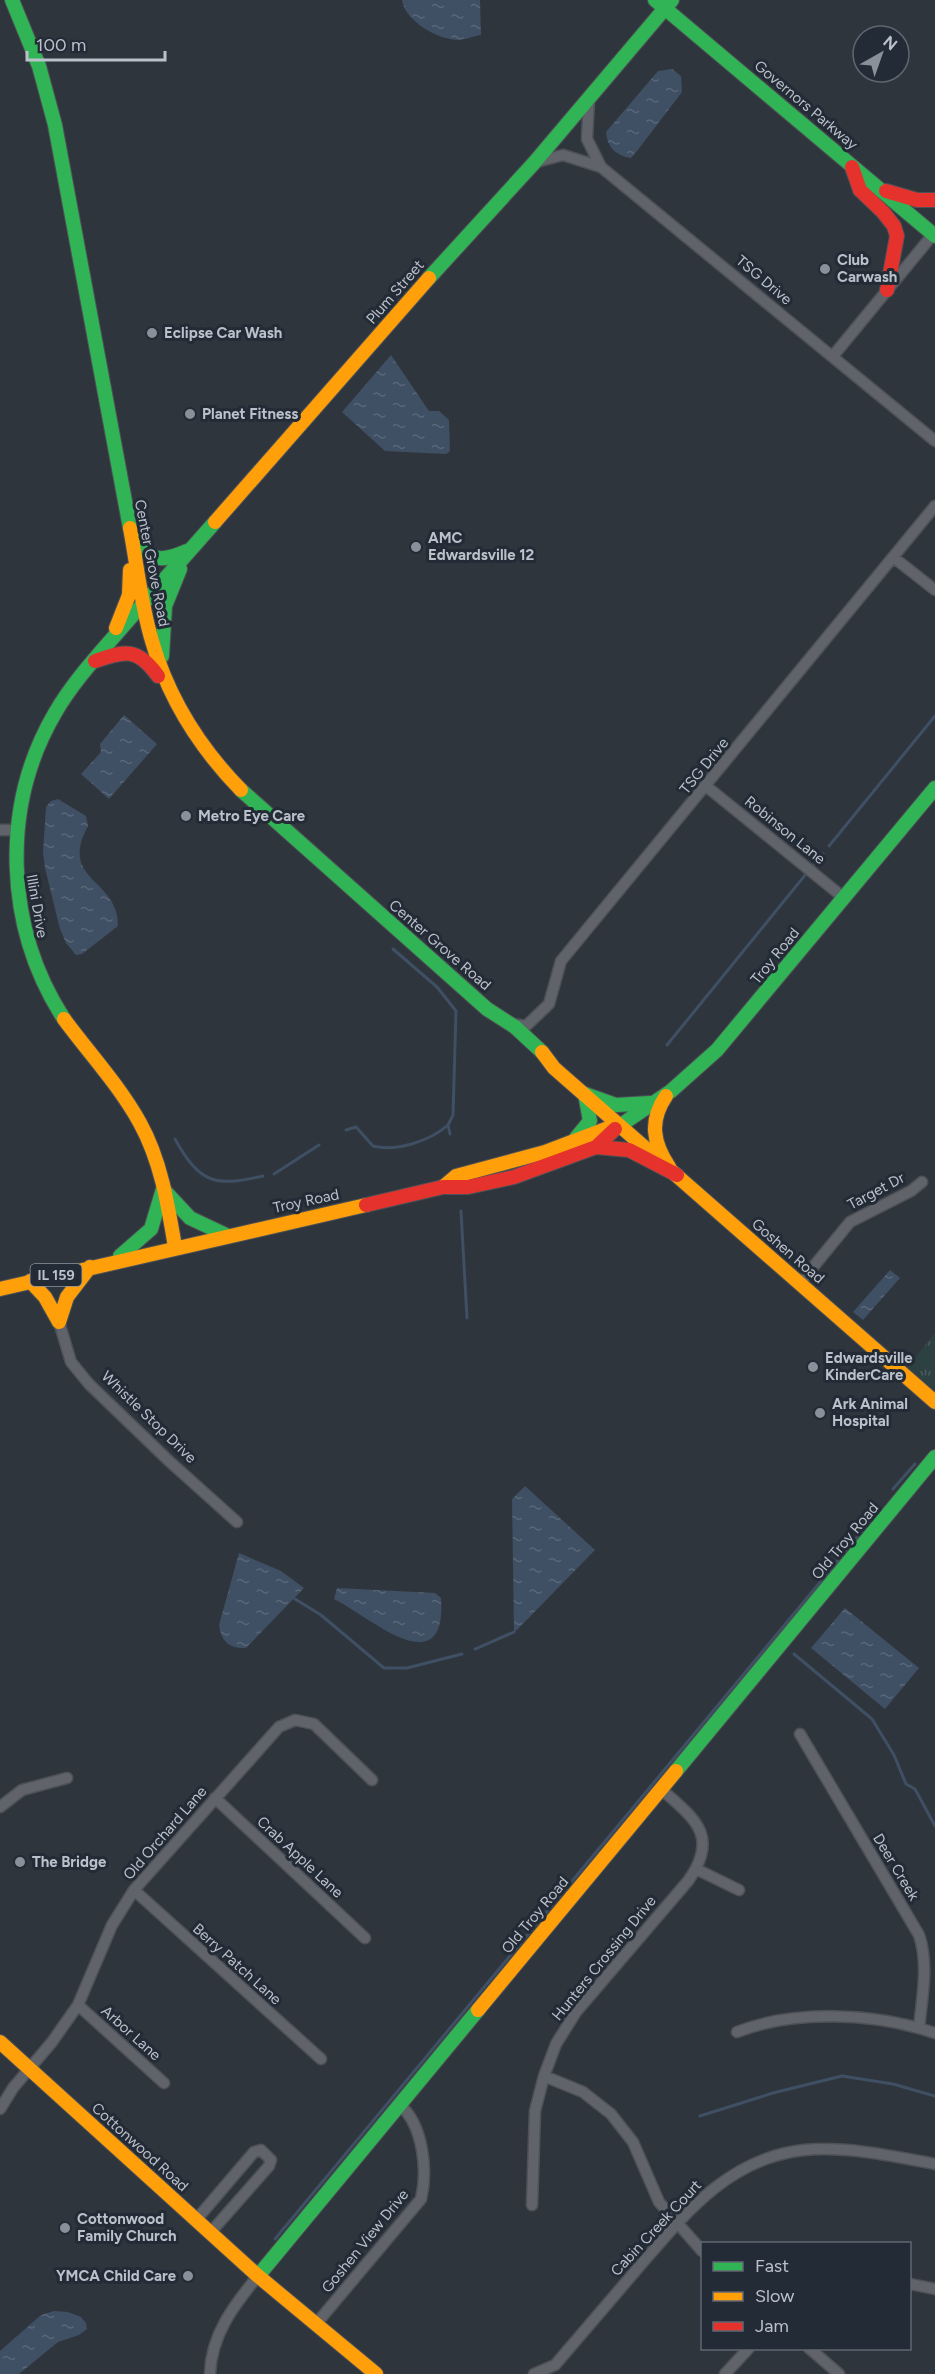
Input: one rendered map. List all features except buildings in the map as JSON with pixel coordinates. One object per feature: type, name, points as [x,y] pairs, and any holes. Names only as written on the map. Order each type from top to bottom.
[{"type":"main road","name":"Center Grove Road","points":[[12,0],[39,66],[55,125],[142,605],[167,686],[192,733],[228,778],[487,1009],[501,1016],[544,1053],[554,1068]]},
{"type":"main road","name":"Plum Street","points":[[142,605],[440,266],[534,163],[589,99],[664,3]]},
{"type":"main road","name":"Governors Parkway","points":[[664,3],[934,234]]},
{"type":"main road","points":[[852,166],[860,190],[883,212],[894,226],[897,236],[887,290]]},
{"type":"main road","points":[[878,188],[917,200],[935,200]]},
{"type":"main road","points":[[129,535],[156,561],[164,561],[188,553]]},
{"type":"main road","points":[[92,662],[109,641],[125,610],[130,577],[129,535]]},
{"type":"main road","points":[[167,686],[160,644],[165,606],[188,553]]},
{"type":"main road","name":"Illini Drive","points":[[142,605],[92,662],[51,720],[33,760],[15,830],[18,903],[24,938],[36,971],[72,1031],[109,1074],[130,1105],[150,1147],[163,1189],[175,1247]]},
{"type":"main road","points":[[92,662],[118,653],[134,652],[149,662],[167,686]]},
{"type":"main road","name":"Troy Road","points":[[175,1247],[443,1187],[468,1187],[514,1177],[596,1147],[620,1124],[669,1093],[717,1050],[935,788]]},
{"type":"main road","name":"Center Grove Road","points":[[487,1009],[491,1018],[521,1046],[554,1068],[620,1124]]},
{"type":"main road","points":[[669,1093],[655,1116],[653,1136],[654,1144],[674,1173]]},
{"type":"main road","points":[[585,1094],[628,1106],[657,1101]]},
{"type":"main road","points":[[572,1141],[590,1121],[590,1110],[585,1094]]},
{"type":"main road","name":"Troy Road","points":[[443,1187],[456,1176],[492,1168],[620,1124]]},
{"type":"main road","name":"Goshen Road","points":[[620,1124],[935,1402]]},
{"type":"main road","points":[[596,1147],[617,1145],[629,1148],[674,1173]]},
{"type":"main road","points":[[163,1189],[188,1219],[197,1225],[228,1235]]},
{"type":"main road","points":[[112,1262],[151,1229],[163,1189]]},
{"type":"main road","name":"IL 159","points":[[0,1289],[175,1247]]},
{"type":"main road","points":[[59,1322],[67,1297],[90,1267]]},
{"type":"main road","name":"Whistle Stop Drive","points":[[30,1281],[45,1297],[59,1322]]},
{"type":"main road","name":"Old Troy Road","points":[[258,2276],[935,1457]]},
{"type":"main road","name":"Cottonwood Road","points":[[0,2042],[258,2276]]},
{"type":"main road","points":[[258,2276],[376,2374]]},
{"type":"street","name":"TSG Drive","points":[[589,99],[587,139],[601,167]]},
{"type":"street","name":"TSG Drive","points":[[534,163],[563,154],[601,167],[935,441]]},
{"type":"street","points":[[833,356],[934,234]]},
{"type":"street","name":"TSG Drive","points":[[501,1016],[520,1027],[528,1025],[545,1011],[561,962],[935,506]]},
{"type":"street","points":[[893,557],[935,590]]},
{"type":"street","name":"Robinson Lane","points":[[706,786],[844,898]]},
{"type":"street","points":[[0,830],[15,830]]},
{"type":"street","name":"Target Dr","points":[[800,1283],[850,1222],[911,1191],[922,1182]]},
{"type":"street","name":"Whistle Stop Drive","points":[[59,1322],[71,1362],[89,1384],[237,1522]]},
{"type":"street","name":"Old Orchard Lane","points":[[0,2109],[28,2068],[52,2042],[78,2005],[112,1925],[134,1890],[279,1727],[295,1720],[314,1724],[372,1780]]},
{"type":"street","name":"Deer Creek","points":[[800,1734],[919,1935],[924,1973],[919,2028]]},
{"type":"street","points":[[0,1807],[22,1790],[67,1778]]},
{"type":"street","name":"Hunters Crossing Drive","points":[[532,2205],[533,2124],[544,2076],[556,2044],[576,2012],[696,1869],[704,1847],[700,1829],[695,1820],[660,1789]]},
{"type":"street","name":"Crab Apple Lane","points":[[215,1798],[365,1938]]},
{"type":"street","points":[[696,1869],[739,1890]]},
{"type":"street","name":"Berry Patch Lane","points":[[134,1890],[321,2060]]},
{"type":"street","name":"Arbor Lane","points":[[78,2005],[164,2083]]},
{"type":"street","points":[[737,2032],[763,2022],[822,2018],[873,2021],[919,2028],[935,2033]]},
{"type":"street","points":[[544,2076],[583,2092],[610,2114],[633,2142],[653,2191],[701,2250]]},
{"type":"street","name":"Goshen View Drive","points":[[316,2324],[421,2199],[424,2175],[419,2141],[408,2112],[400,2105]]},
{"type":"street","name":"Cabin Creek Court","points":[[534,2374],[555,2365],[677,2223],[712,2188],[729,2176],[766,2159],[784,2154],[824,2149],[935,2164]]},
{"type":"street","points":[[196,2220],[254,2152],[261,2150],[266,2153],[271,2160],[269,2166],[210,2233]]},
{"type":"street","points":[[210,2374],[212,2350],[217,2335],[239,2299],[258,2276]]},
{"type":"street","points":[[911,2284],[935,2289]]},
{"type":"street","points":[[724,2374],[748,2350]]},
{"type":"street","points":[[810,2350],[839,2374]]},
{"type":"green space","points":[[934,1334],[935,1391],[901,1361],[907,1354],[914,1359]]},
{"type":"water","points":[[402,0],[480,0],[481,35],[457,40],[440,36],[415,22],[404,8]]},
{"type":"water","points":[[672,69],[681,76],[682,92],[631,158],[617,153],[610,146],[606,132],[658,71]]},
{"type":"water","points":[[391,355],[429,411],[439,411],[449,420],[450,451],[446,454],[385,451],[342,412]]},
{"type":"water","points":[[124,715],[157,744],[109,799],[81,774],[101,752],[100,744]]},
{"type":"water","points":[[58,799],[86,816],[88,826],[81,844],[80,858],[84,869],[109,898],[115,910],[118,926],[82,954],[76,955],[66,943],[60,929],[43,852],[46,807],[51,801]]},
{"type":"water","points":[[890,1270],[900,1278],[863,1320],[853,1312]]},
{"type":"water","points":[[525,1486],[595,1550],[514,1633],[512,1499]]},
{"type":"water","points":[[239,1553],[281,1571],[304,1588],[246,1648],[231,1646],[227,1643],[219,1625]]},
{"type":"water","points":[[337,1588],[435,1593],[441,1598],[439,1625],[431,1638],[418,1642],[402,1638],[334,1599]]},
{"type":"water","points":[[845,1608],[919,1668],[885,1709],[811,1648]]},
{"type":"water","points":[[54,2311],[68,2312],[81,2317],[87,2329],[79,2335],[58,2342],[19,2374],[0,2374],[0,2351],[41,2315]]},
{"type":"waterway","points":[[829,846],[935,716]]},
{"type":"waterway","points":[[813,866],[823,854]]},
{"type":"waterway","points":[[667,1045],[806,874]]},
{"type":"waterway","points":[[393,949],[437,987],[456,1011],[453,1115],[448,1125],[450,1134]]},
{"type":"waterway","points":[[346,1130],[356,1127],[373,1146],[392,1148],[412,1144],[432,1136],[448,1125]]},
{"type":"waterway","points":[[175,1139],[193,1165],[210,1178],[233,1181],[263,1176]]},
{"type":"waterway","points":[[274,1174],[319,1145]]},
{"type":"waterway","points":[[461,1211],[467,1318]]},
{"type":"waterway","points":[[893,1489],[915,1464]]},
{"type":"waterway","points":[[275,2239],[865,1528]]},
{"type":"waterway","points":[[295,1599],[321,1615],[384,1668],[407,1668],[462,1654]]},
{"type":"waterway","points":[[475,1649],[514,1632]]},
{"type":"waterway","points":[[794,1654],[872,1719],[894,1755],[906,1784],[915,1789],[935,1826]]},
{"type":"waterway","points":[[700,2116],[773,2093],[842,2076],[893,2084],[935,2096]]},
{"type":"traffic: fast","points":[[12,0],[39,66],[55,125],[130,528]]},
{"type":"traffic: fast","points":[[655,0],[935,236]]},
{"type":"traffic: fast","points":[[429,278],[534,163],[672,0]]},
{"type":"traffic: fast","points":[[64,1019],[44,984],[30,946],[21,907],[17,867],[18,827],[25,788],[37,749],[55,713],[71,689],[97,656],[215,522]]},
{"type":"traffic: fast","points":[[132,535],[145,550],[156,557],[169,558],[187,551]]},
{"type":"traffic: fast","points":[[162,656],[165,606],[180,569]]},
{"type":"traffic: fast","points":[[615,1129],[671,1091],[717,1050],[935,788]]},
{"type":"traffic: fast","points":[[241,790],[487,1009],[515,1027],[542,1052]]},
{"type":"traffic: fast","points":[[585,1094],[616,1105],[650,1103]]},
{"type":"traffic: fast","points":[[576,1138],[590,1121],[585,1094]]},
{"type":"traffic: fast","points":[[163,1189],[190,1218],[226,1235]]},
{"type":"traffic: fast","points":[[120,1256],[151,1229],[163,1189]]},
{"type":"traffic: fast","points":[[676,1771],[935,1457]]},
{"type":"traffic: fast","points":[[258,2276],[478,2010]]},
{"type":"traffic: slow","points":[[215,522],[429,278]]},
{"type":"traffic: slow","points":[[130,528],[148,627],[167,682],[176,702],[199,739],[241,790]]},
{"type":"traffic: slow","points":[[116,628],[129,595],[130,570]]},
{"type":"traffic: slow","points":[[64,1019],[104,1070],[140,1123],[163,1183],[175,1247]]},
{"type":"traffic: slow","points":[[542,1052],[554,1068],[935,1402]]},
{"type":"traffic: slow","points":[[666,1096],[657,1114],[655,1132],[659,1149],[669,1167]]},
{"type":"traffic: slow","points":[[443,1187],[456,1176],[545,1152],[616,1125]]},
{"type":"traffic: slow","points":[[0,1289],[366,1205]]},
{"type":"traffic: slow","points":[[59,1322],[67,1297],[90,1267]]},
{"type":"traffic: slow","points":[[30,1281],[45,1297],[59,1322]]},
{"type":"traffic: slow","points":[[478,2010],[676,1771]]},
{"type":"traffic: slow","points":[[0,2042],[258,2276],[376,2374]]},
{"type":"traffic: jam","points":[[852,167],[860,190],[883,212],[894,226],[897,236],[887,290]]},
{"type":"traffic: jam","points":[[886,191],[917,200],[935,200]]},
{"type":"traffic: jam","points":[[95,661],[115,655],[131,654],[144,660],[158,676]]},
{"type":"traffic: jam","points":[[366,1205],[443,1187],[468,1187],[514,1177],[596,1147],[615,1129]]},
{"type":"traffic: jam","points":[[596,1147],[629,1150],[677,1175]]},
{"type":"place","name":"Club Carwash","points":[[825,269]]},
{"type":"place","name":"Eclipse Car Wash","points":[[152,333]]},
{"type":"place","name":"Planet Fitness","points":[[190,414]]},
{"type":"place","name":"AMC Edwardsville 12","points":[[416,547]]},
{"type":"place","name":"Metro Eye Care","points":[[186,816]]},
{"type":"place","name":"Edwardsville KinderCare","points":[[813,1367]]},
{"type":"place","name":"Ark Animal Hospital","points":[[820,1413]]},
{"type":"place","name":"The Bridge","points":[[20,1862]]},
{"type":"place","name":"Cottonwood Family Church","points":[[65,2228]]},
{"type":"place","name":"YMCA Child Care","points":[[188,2276]]}]
